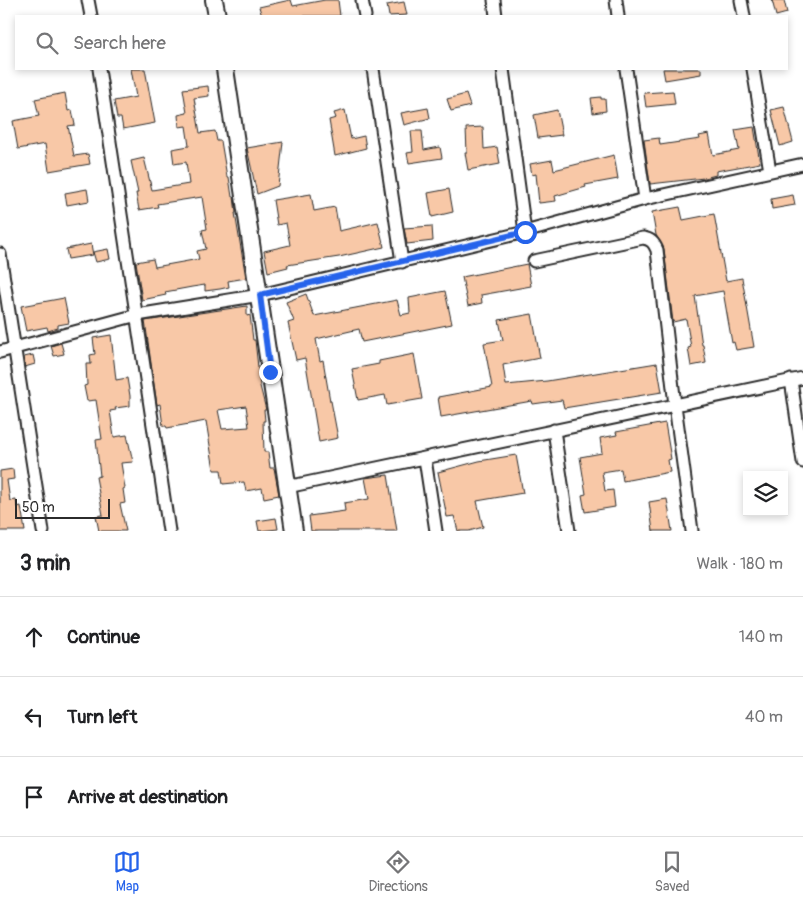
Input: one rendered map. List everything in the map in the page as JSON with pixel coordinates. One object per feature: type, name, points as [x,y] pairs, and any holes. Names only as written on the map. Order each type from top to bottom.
[{"type":"street","points":[[88,0],[91,15]]},
{"type":"street","points":[[214,0],[217,15]]},
{"type":"street","points":[[362,0],[365,15]]},
{"type":"street","points":[[494,0],[496,15]]},
{"type":"street","points":[[616,0],[618,15]]},
{"type":"street","points":[[741,0],[744,15]]},
{"type":"street","points":[[99,70],[169,531]]},
{"type":"street","points":[[225,70],[294,531]]},
{"type":"street","points":[[372,70],[402,262]]},
{"type":"street","points":[[503,70],[525,232]]},
{"type":"street","points":[[626,70],[645,199]]},
{"type":"street","points":[[753,70],[770,171]]},
{"type":"street","points":[[0,352],[137,315],[260,295],[525,232],[645,199],[803,164]]},
{"type":"street","points":[[534,261],[643,238],[651,240],[657,250],[692,531]]},
{"type":"street","points":[[0,254],[43,531]]},
{"type":"street","points":[[287,487],[797,379],[803,462]]},
{"type":"street","points":[[554,430],[569,531]]},
{"type":"street","points":[[425,459],[436,531]]},
{"type":"building","points":[[291,0],[293,6],[325,0],[338,0],[340,15],[262,15],[259,7]]},
{"type":"building","points":[[772,0],[784,0],[787,13],[776,15]]},
{"type":"building","points":[[404,2],[407,15],[389,15],[387,5]]},
{"type":"building","points":[[131,70],[145,70],[155,123],[123,129],[121,118],[117,118],[114,101],[136,97]]},
{"type":"building","points":[[663,70],[701,70],[701,74],[665,80]]},
{"type":"building","points":[[208,86],[209,96],[194,98],[200,133],[215,131],[217,141],[221,141],[227,177],[229,177],[232,197],[234,197],[246,278],[228,281],[229,287],[220,289],[205,291],[205,285],[165,292],[166,295],[142,300],[136,262],[153,259],[155,267],[199,259],[197,251],[206,249],[202,230],[207,229],[202,197],[157,204],[158,207],[139,210],[136,193],[138,193],[131,161],[144,158],[152,190],[189,184],[186,162],[174,164],[172,149],[189,146],[186,126],[179,127],[178,115],[187,113],[183,89]]},
{"type":"building","points":[[673,91],[675,104],[646,107],[644,93]]},
{"type":"building","points":[[65,93],[68,111],[72,110],[75,125],[68,126],[74,156],[88,154],[90,164],[49,171],[45,144],[18,149],[13,121],[39,116],[35,99]]},
{"type":"building","points":[[466,94],[470,106],[451,111],[447,99]]},
{"type":"building","points":[[601,97],[601,99],[605,99],[606,111],[593,113],[591,98]]},
{"type":"building","points":[[784,107],[793,142],[780,146],[771,110]]},
{"type":"building","points":[[428,108],[430,118],[404,125],[401,113]]},
{"type":"building","points":[[345,110],[351,139],[364,136],[366,148],[335,156],[329,120],[336,118],[334,113]]},
{"type":"building","points":[[557,110],[562,135],[538,138],[534,115]]},
{"type":"building","points":[[483,127],[484,149],[497,147],[500,164],[468,170],[465,153],[467,153],[466,128]]},
{"type":"building","points":[[754,127],[760,163],[716,171],[716,175],[704,178],[650,184],[644,140],[659,138],[660,145],[700,139],[699,136],[709,134],[713,155],[739,150],[735,130]]},
{"type":"building","points":[[411,131],[422,131],[424,150],[440,147],[442,158],[409,163],[407,153],[413,152]]},
{"type":"building","points":[[283,142],[278,186],[257,194],[247,148]]},
{"type":"building","points":[[614,155],[618,179],[585,185],[586,187],[555,196],[556,201],[539,203],[536,174],[532,175],[530,164],[552,160],[554,170]]},
{"type":"building","points":[[87,189],[89,201],[67,205],[65,193]]},
{"type":"building","points":[[449,189],[453,212],[432,217],[428,193]]},
{"type":"building","points":[[311,194],[314,211],[335,207],[339,231],[378,222],[384,247],[339,257],[287,265],[288,267],[268,272],[264,251],[290,245],[286,223],[277,225],[273,200]]},
{"type":"building","points":[[793,195],[795,205],[772,209],[771,199]]},
{"type":"building","points":[[680,207],[683,220],[714,214],[726,281],[742,278],[754,347],[736,350],[734,342],[732,343],[723,291],[695,296],[706,363],[691,366],[688,348],[691,347],[686,319],[673,322],[664,249],[656,235],[652,212]]},
{"type":"building","points":[[432,226],[433,241],[407,244],[404,228]]},
{"type":"building","points":[[91,244],[93,255],[68,259],[66,249]]},
{"type":"building","points":[[108,249],[110,259],[96,262],[93,252]]},
{"type":"building","points":[[527,264],[531,286],[481,295],[482,303],[468,306],[462,277]]},
{"type":"building","points":[[445,291],[452,324],[362,342],[359,329],[316,339],[320,361],[323,360],[338,438],[319,442],[305,358],[296,360],[288,323],[294,321],[286,302],[306,294],[314,316],[397,300],[401,315],[410,313],[409,298]]},
{"type":"building","points":[[64,298],[69,323],[58,325],[58,328],[48,331],[47,327],[26,331],[21,306]]},
{"type":"building","points":[[247,306],[247,316],[250,315],[260,386],[266,410],[264,410],[265,421],[263,421],[264,452],[268,452],[270,468],[274,468],[279,495],[264,498],[262,488],[246,491],[244,482],[223,484],[221,470],[214,470],[206,421],[167,428],[163,426],[160,404],[157,405],[145,321]],"holes":[[[246,406],[249,427],[222,429],[218,410]]]},
{"type":"building","points":[[532,314],[540,358],[503,365],[506,385],[547,381],[657,363],[662,392],[564,408],[562,400],[533,404],[532,401],[441,417],[438,397],[492,387],[484,343],[503,340],[499,320]]},
{"type":"building","points":[[111,335],[116,380],[127,378],[130,396],[130,406],[115,408],[116,410],[110,411],[114,437],[127,435],[133,462],[121,463],[125,503],[120,504],[126,531],[99,531],[96,516],[103,515],[96,477],[100,476],[96,440],[102,439],[96,400],[87,401],[84,386],[87,385],[86,364],[91,364],[90,355],[95,354],[93,338]]},
{"type":"building","points":[[61,343],[64,354],[54,356],[51,346]]},
{"type":"building","points":[[414,354],[422,399],[387,405],[385,395],[358,400],[352,369]]},
{"type":"building","points":[[33,355],[35,364],[25,367],[24,357]]},
{"type":"building","points":[[665,423],[671,459],[668,460],[670,472],[623,481],[621,469],[602,472],[605,491],[613,490],[615,507],[585,512],[582,495],[586,494],[580,457],[602,453],[600,438],[617,435],[616,432]]},
{"type":"building","points":[[516,455],[523,493],[477,501],[483,527],[469,531],[458,531],[454,516],[447,517],[438,472],[479,461]]},
{"type":"building","points":[[13,469],[14,479],[7,480],[10,501],[16,500],[17,507],[21,506],[25,531],[0,531],[0,471]]},
{"type":"building","points":[[388,475],[397,531],[311,531],[309,516],[345,511],[344,503],[369,499],[365,478]]},
{"type":"building","points":[[667,499],[672,531],[653,531],[649,502]]},
{"type":"building","points":[[276,518],[278,529],[259,531],[257,521]]},
{"type":"route","points":[[270,372],[260,295],[525,232]]}]
